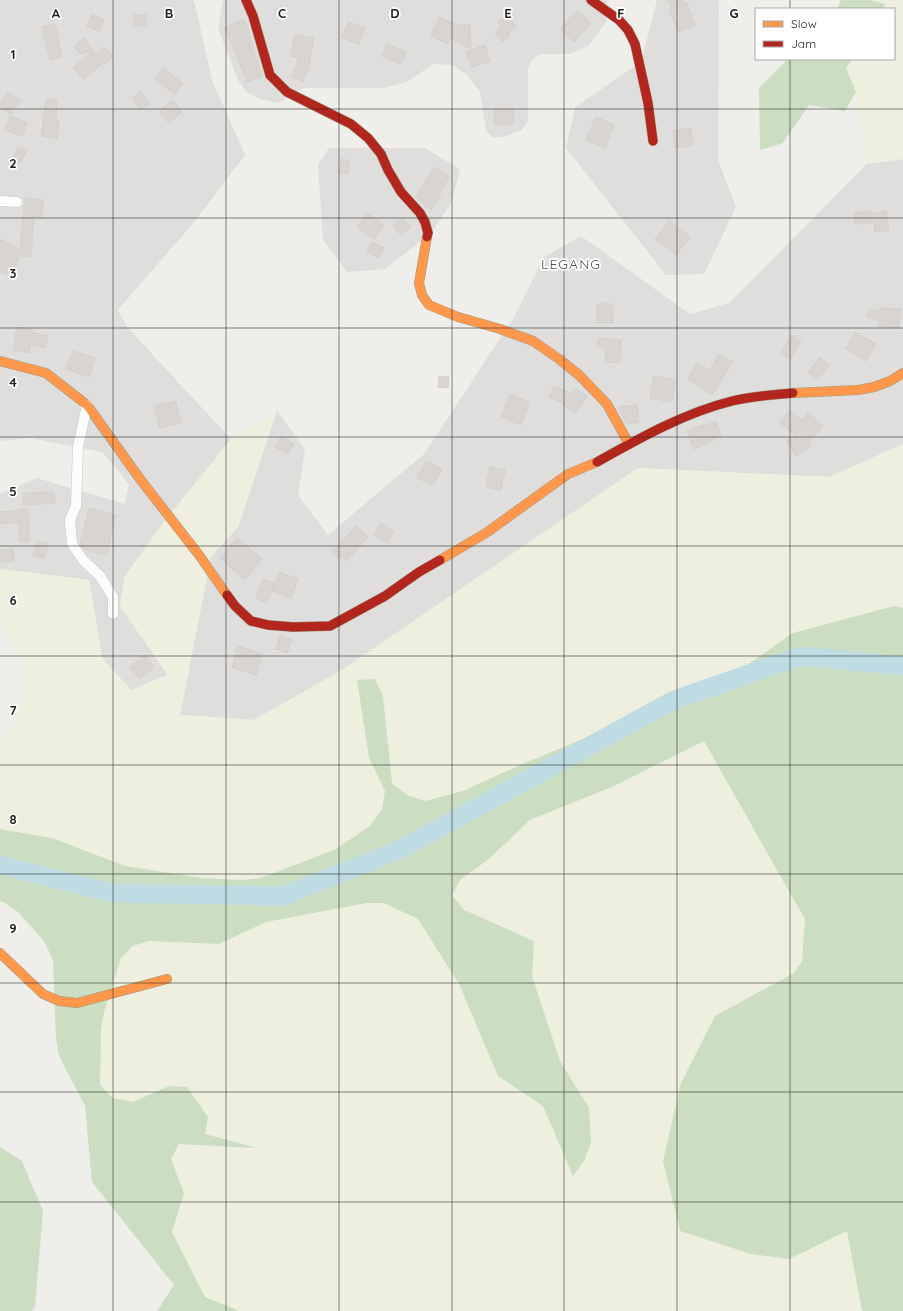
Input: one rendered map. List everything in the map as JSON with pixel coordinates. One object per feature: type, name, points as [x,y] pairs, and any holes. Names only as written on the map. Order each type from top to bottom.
[{"type":"street","points":[[246,0],[253,16],[270,75],[287,92],[351,124],[368,138],[381,154],[388,170],[401,192],[425,222],[428,233],[419,283],[422,294],[429,305],[458,317],[500,329],[532,341],[559,359],[579,375],[607,404],[629,444]]},
{"type":"street","points":[[591,0],[619,20],[628,30],[635,44],[648,103],[654,141]]},
{"type":"street","points":[[0,201],[17,202]]},
{"type":"street","points":[[0,361],[46,373],[87,405],[140,479],[199,555],[234,606],[251,621],[268,625],[293,627],[330,626],[385,596],[419,572],[486,533],[568,474],[589,466],[649,433],[699,411],[732,401],[764,395],[858,390],[874,387],[890,381],[903,373]]},
{"type":"street","points":[[87,405],[78,447],[76,506],[70,520],[72,544],[83,560],[100,576],[113,597],[113,614]]},
{"type":"street","points":[[0,953],[43,994],[59,1002],[77,1002],[167,979]]},
{"type":"shaded area","points":[[0,0],[193,0],[212,80],[245,155],[195,221],[118,310],[127,327],[231,439],[164,522],[125,576],[120,606],[168,675],[131,690],[102,658],[89,580],[0,569],[0,494],[37,478],[125,504],[129,484],[102,452],[30,438],[0,441]]},
{"type":"shaded area","points":[[223,0],[607,0],[607,21],[588,46],[570,54],[541,54],[532,60],[528,69],[528,121],[522,130],[503,137],[493,137],[486,131],[480,92],[467,75],[452,65],[433,64],[407,82],[384,88],[303,88],[279,103],[259,99],[247,92],[238,80],[218,28]]},
{"type":"shaded area","points":[[657,0],[718,0],[719,2],[718,160],[736,207],[704,274],[666,275],[566,148],[575,107],[641,62]]},
{"type":"shaded area","points":[[329,148],[425,148],[460,169],[452,202],[433,231],[385,269],[347,272],[323,240],[318,164]]},
{"type":"shaded area","points":[[903,159],[903,445],[829,477],[638,468],[342,670],[254,720],[180,715],[211,556],[238,527],[277,410],[305,450],[298,495],[328,535],[424,454],[513,319],[544,257],[581,236],[690,314],[729,303],[867,164]]},
{"type":"green space","points":[[841,0],[870,0],[885,4],[883,8],[837,8]]},
{"type":"green space","points":[[870,0],[903,0],[903,159],[867,164],[856,92],[846,68],[851,60],[895,60],[895,8],[882,8],[884,4]]},
{"type":"green space","points":[[787,60],[851,60],[846,68],[856,92],[845,111],[809,105],[783,143],[760,150],[759,88]]},
{"type":"green space","points":[[277,410],[238,527],[211,556],[180,715],[254,720],[342,670],[638,468],[829,477],[903,445],[903,608],[894,606],[793,633],[724,681],[520,765],[463,791],[425,801],[407,795],[392,783],[383,696],[369,758],[385,791],[382,809],[370,826],[336,849],[261,878],[242,880],[202,878],[125,866],[52,838],[0,829],[0,743],[15,727],[27,684],[22,661],[5,630],[0,624],[0,569],[89,580],[102,658],[131,690],[168,675],[120,606],[125,576],[164,522],[231,439]]},
{"type":"green space","points":[[894,606],[903,608],[903,1311],[862,1311],[847,1231],[789,1259],[751,1254],[680,1231],[663,1161],[681,1083],[715,1016],[794,973],[802,961],[805,918],[704,741],[614,786],[530,820],[489,859],[460,880],[452,895],[464,910],[534,941],[532,976],[560,1061],[589,1108],[591,1142],[584,1161],[573,1176],[543,1106],[498,1076],[459,984],[418,919],[384,903],[367,903],[266,922],[219,944],[149,941],[133,946],[121,958],[104,1012],[101,1030],[100,1085],[113,1098],[133,1102],[169,1086],[187,1087],[208,1117],[205,1134],[257,1148],[179,1144],[171,1159],[184,1193],[172,1232],[205,1297],[240,1311],[157,1311],[174,1285],[92,1182],[85,1106],[59,1056],[56,1038],[53,960],[44,941],[18,912],[4,902],[0,901],[0,829],[52,838],[125,866],[202,878],[242,880],[261,878],[336,849],[370,826],[382,809],[385,791],[369,758],[357,680],[375,679],[383,696],[392,783],[407,795],[425,801],[463,791],[520,765],[724,681],[793,633]]},
{"type":"green space","points":[[704,741],[805,918],[802,961],[794,973],[715,1016],[789,1259],[847,1230],[862,1311],[240,1311],[205,1297],[172,1232],[184,1193],[171,1159],[179,1144],[254,1148],[205,1134],[169,1086],[133,1102],[113,1098],[100,1084],[101,1030],[104,1012],[121,958],[133,946],[149,941],[219,944],[266,922],[367,903],[384,903],[418,919],[459,984],[498,1076],[543,1106],[573,1175],[589,1109],[560,1061],[532,976],[534,941],[463,910],[452,895],[460,880],[489,859],[530,820],[614,786]]},
{"type":"green space","points":[[0,1147],[22,1161],[43,1211],[35,1306],[32,1311],[0,1311]]},
{"type":"building","points":[[668,0],[682,0],[683,4],[687,3],[695,25],[678,32],[669,10],[672,9]]},
{"type":"building","points":[[577,10],[591,23],[574,42],[560,29]]},
{"type":"building","points":[[92,14],[104,20],[99,31],[87,26]]},
{"type":"building","points":[[134,15],[146,15],[146,26],[134,25]]},
{"type":"building","points":[[506,15],[516,26],[507,34],[509,36],[503,42],[495,34],[502,27],[498,22]]},
{"type":"building","points":[[439,17],[457,25],[470,25],[471,49],[450,38],[448,44],[431,36]]},
{"type":"building","points":[[244,19],[262,77],[247,82],[224,28]]},
{"type":"building","points":[[348,22],[365,28],[359,44],[342,38]]},
{"type":"building","points":[[55,24],[62,57],[50,60],[42,27]]},
{"type":"building","points":[[295,34],[314,38],[308,69],[303,82],[292,77],[299,57],[291,56]]},
{"type":"building","points":[[84,38],[96,54],[103,47],[113,56],[83,79],[73,68],[92,51],[80,54],[74,46]]},
{"type":"building","points":[[387,44],[406,52],[401,64],[382,56]]},
{"type":"building","points":[[485,45],[490,61],[472,67],[466,52]]},
{"type":"building","points":[[164,68],[183,84],[175,95],[155,79]]},
{"type":"building","points":[[8,92],[20,100],[11,114],[0,107],[0,104]]},
{"type":"building","points":[[141,92],[149,104],[140,110],[132,98]]},
{"type":"building","points":[[46,99],[57,99],[56,120],[59,120],[57,139],[41,136]]},
{"type":"building","points":[[172,100],[182,112],[169,123],[159,112]]},
{"type":"building","points":[[495,109],[514,109],[513,125],[494,125]]},
{"type":"building","points":[[10,116],[27,123],[22,136],[5,130]]},
{"type":"building","points":[[596,117],[614,125],[605,148],[586,140]]},
{"type":"building","points":[[691,128],[693,145],[675,148],[673,131]]},
{"type":"building","points":[[18,147],[26,151],[21,163],[13,159]]},
{"type":"building","points":[[342,159],[350,161],[347,174],[338,172]]},
{"type":"building","points":[[434,167],[449,177],[439,193],[441,195],[431,210],[426,207],[416,196]]},
{"type":"building","points":[[25,198],[43,200],[42,217],[34,216],[31,257],[20,255],[12,276],[0,272],[0,239],[20,249]]},
{"type":"building","points":[[870,211],[870,214],[886,211],[889,230],[875,232],[874,223],[855,224],[854,213]]},
{"type":"building","points":[[367,213],[384,225],[374,239],[357,227]]},
{"type":"building","points":[[403,218],[411,227],[401,235],[393,226]]},
{"type":"building","points":[[669,220],[690,237],[676,255],[655,239]]},
{"type":"building","points":[[372,242],[384,248],[379,258],[367,252]]},
{"type":"building","points":[[597,304],[612,304],[613,323],[597,323]]},
{"type":"building","points":[[880,308],[901,309],[899,328],[878,326],[879,320],[867,317],[869,309],[879,311]]},
{"type":"building","points":[[17,327],[33,330],[33,332],[48,336],[45,348],[30,345],[29,353],[13,350]]},
{"type":"building","points":[[855,332],[876,344],[866,361],[846,349]]},
{"type":"building","points":[[792,335],[801,341],[790,359],[781,353]]},
{"type":"building","points":[[598,338],[621,340],[620,363],[605,362],[606,348],[597,347]]},
{"type":"building","points":[[73,351],[95,358],[89,377],[66,369]]},
{"type":"building","points":[[719,354],[733,362],[712,395],[688,379],[697,363],[709,371]]},
{"type":"building","points":[[820,357],[829,365],[817,380],[808,372]]},
{"type":"building","points":[[439,376],[449,377],[448,388],[438,387]]},
{"type":"building","points":[[654,376],[675,380],[672,402],[650,398]]},
{"type":"building","points":[[554,386],[571,393],[574,388],[587,396],[576,413],[563,405],[564,403],[549,397]]},
{"type":"building","points":[[510,394],[529,402],[521,425],[501,417]]},
{"type":"building","points":[[176,401],[181,423],[159,428],[155,406]]},
{"type":"building","points":[[637,405],[639,422],[627,424],[618,407]]},
{"type":"building","points":[[789,411],[802,420],[808,413],[823,426],[808,443],[811,446],[796,456],[786,441],[796,435],[780,423]]},
{"type":"building","points":[[716,421],[721,436],[712,439],[713,441],[694,449],[687,431]]},
{"type":"building","points":[[281,436],[294,444],[288,454],[275,447]]},
{"type":"building","points":[[426,461],[442,469],[433,485],[417,478]]},
{"type":"building","points":[[490,467],[505,470],[501,490],[486,487]]},
{"type":"building","points":[[54,492],[55,503],[23,505],[23,493]]},
{"type":"building","points":[[89,508],[116,515],[106,555],[84,549],[80,545]]},
{"type":"building","points":[[28,509],[29,541],[20,542],[19,522],[0,524],[0,512]]},
{"type":"building","points":[[381,523],[394,532],[387,543],[374,534]]},
{"type":"building","points":[[356,526],[368,537],[347,561],[342,556],[340,559],[332,552]]},
{"type":"building","points":[[237,538],[262,559],[245,580],[220,558]]},
{"type":"building","points":[[37,541],[48,544],[44,558],[33,555]]},
{"type":"building","points":[[13,549],[14,561],[0,562],[0,550]]},
{"type":"building","points":[[279,572],[298,579],[291,598],[272,591]]},
{"type":"building","points":[[263,579],[274,583],[267,603],[256,598]]},
{"type":"building","points":[[280,636],[292,640],[287,653],[276,649]]},
{"type":"building","points":[[238,646],[262,654],[256,675],[232,667]]},
{"type":"building","points":[[144,655],[154,667],[140,679],[130,667]]},
{"type":"waterway","points":[[0,865],[112,893],[283,896],[399,850],[674,700],[801,656],[903,666]]},
{"type":"traffic: slow","points":[[427,237],[419,283],[422,295],[429,305],[458,317],[500,329],[533,341],[559,359],[579,375],[607,404],[629,444]]},
{"type":"traffic: slow","points":[[0,361],[46,373],[87,405],[140,479],[199,555],[227,595]]},
{"type":"traffic: slow","points":[[793,393],[858,390],[874,387],[890,381],[903,373]]},
{"type":"traffic: slow","points":[[440,560],[486,533],[568,474],[597,462]]},
{"type":"traffic: slow","points":[[0,953],[43,994],[59,1001],[77,1003],[167,979]]},
{"type":"traffic: jam","points":[[246,0],[253,16],[270,75],[287,92],[351,124],[368,138],[381,154],[388,170],[401,192],[420,213],[425,222],[428,233],[427,237]]},
{"type":"traffic: jam","points":[[591,0],[619,20],[628,30],[635,44],[648,103],[653,141]]},
{"type":"traffic: jam","points":[[597,462],[646,435],[680,419],[714,406],[740,399],[793,393]]},
{"type":"traffic: jam","points":[[227,595],[235,606],[251,621],[268,625],[293,627],[330,626],[385,596],[419,572],[440,560]]},
{"type":"district","name":"LEGANG","points":[[571,264]]}]
